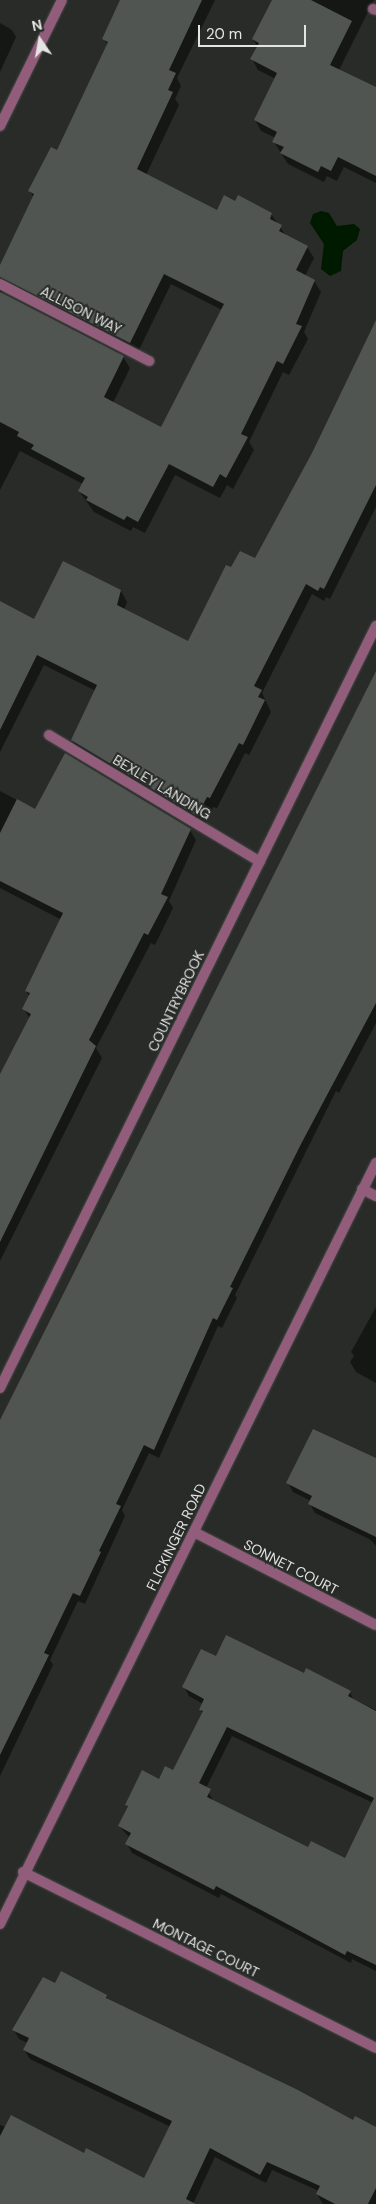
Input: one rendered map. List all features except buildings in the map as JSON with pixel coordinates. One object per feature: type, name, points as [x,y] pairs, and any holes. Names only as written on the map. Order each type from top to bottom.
[{"type":"street","points":[[0,126],[62,0]]},
{"type":"street","name":"ALLISON WAY","points":[[0,284],[149,361]]},
{"type":"street","name":"COUNTRYBROOK","points":[[0,1388],[376,626]]},
{"type":"street","name":"BEXLEY LANDING","points":[[49,735],[260,862]]},
{"type":"street","name":"FLICKINGER ROAD","points":[[0,1924],[23,1872],[194,1532],[376,1162]]},
{"type":"street","points":[[362,1189],[376,1196]]},
{"type":"street","name":"SONNET COURT","points":[[194,1532],[376,1625]]},
{"type":"street","name":"MONTAGE COURT","points":[[23,1872],[376,2048]]},
{"type":"shaded area","points":[[321,211],[329,213],[337,226],[354,224],[360,229],[357,240],[343,251],[341,271],[330,276],[321,269],[324,244],[310,223],[313,214]]}]
